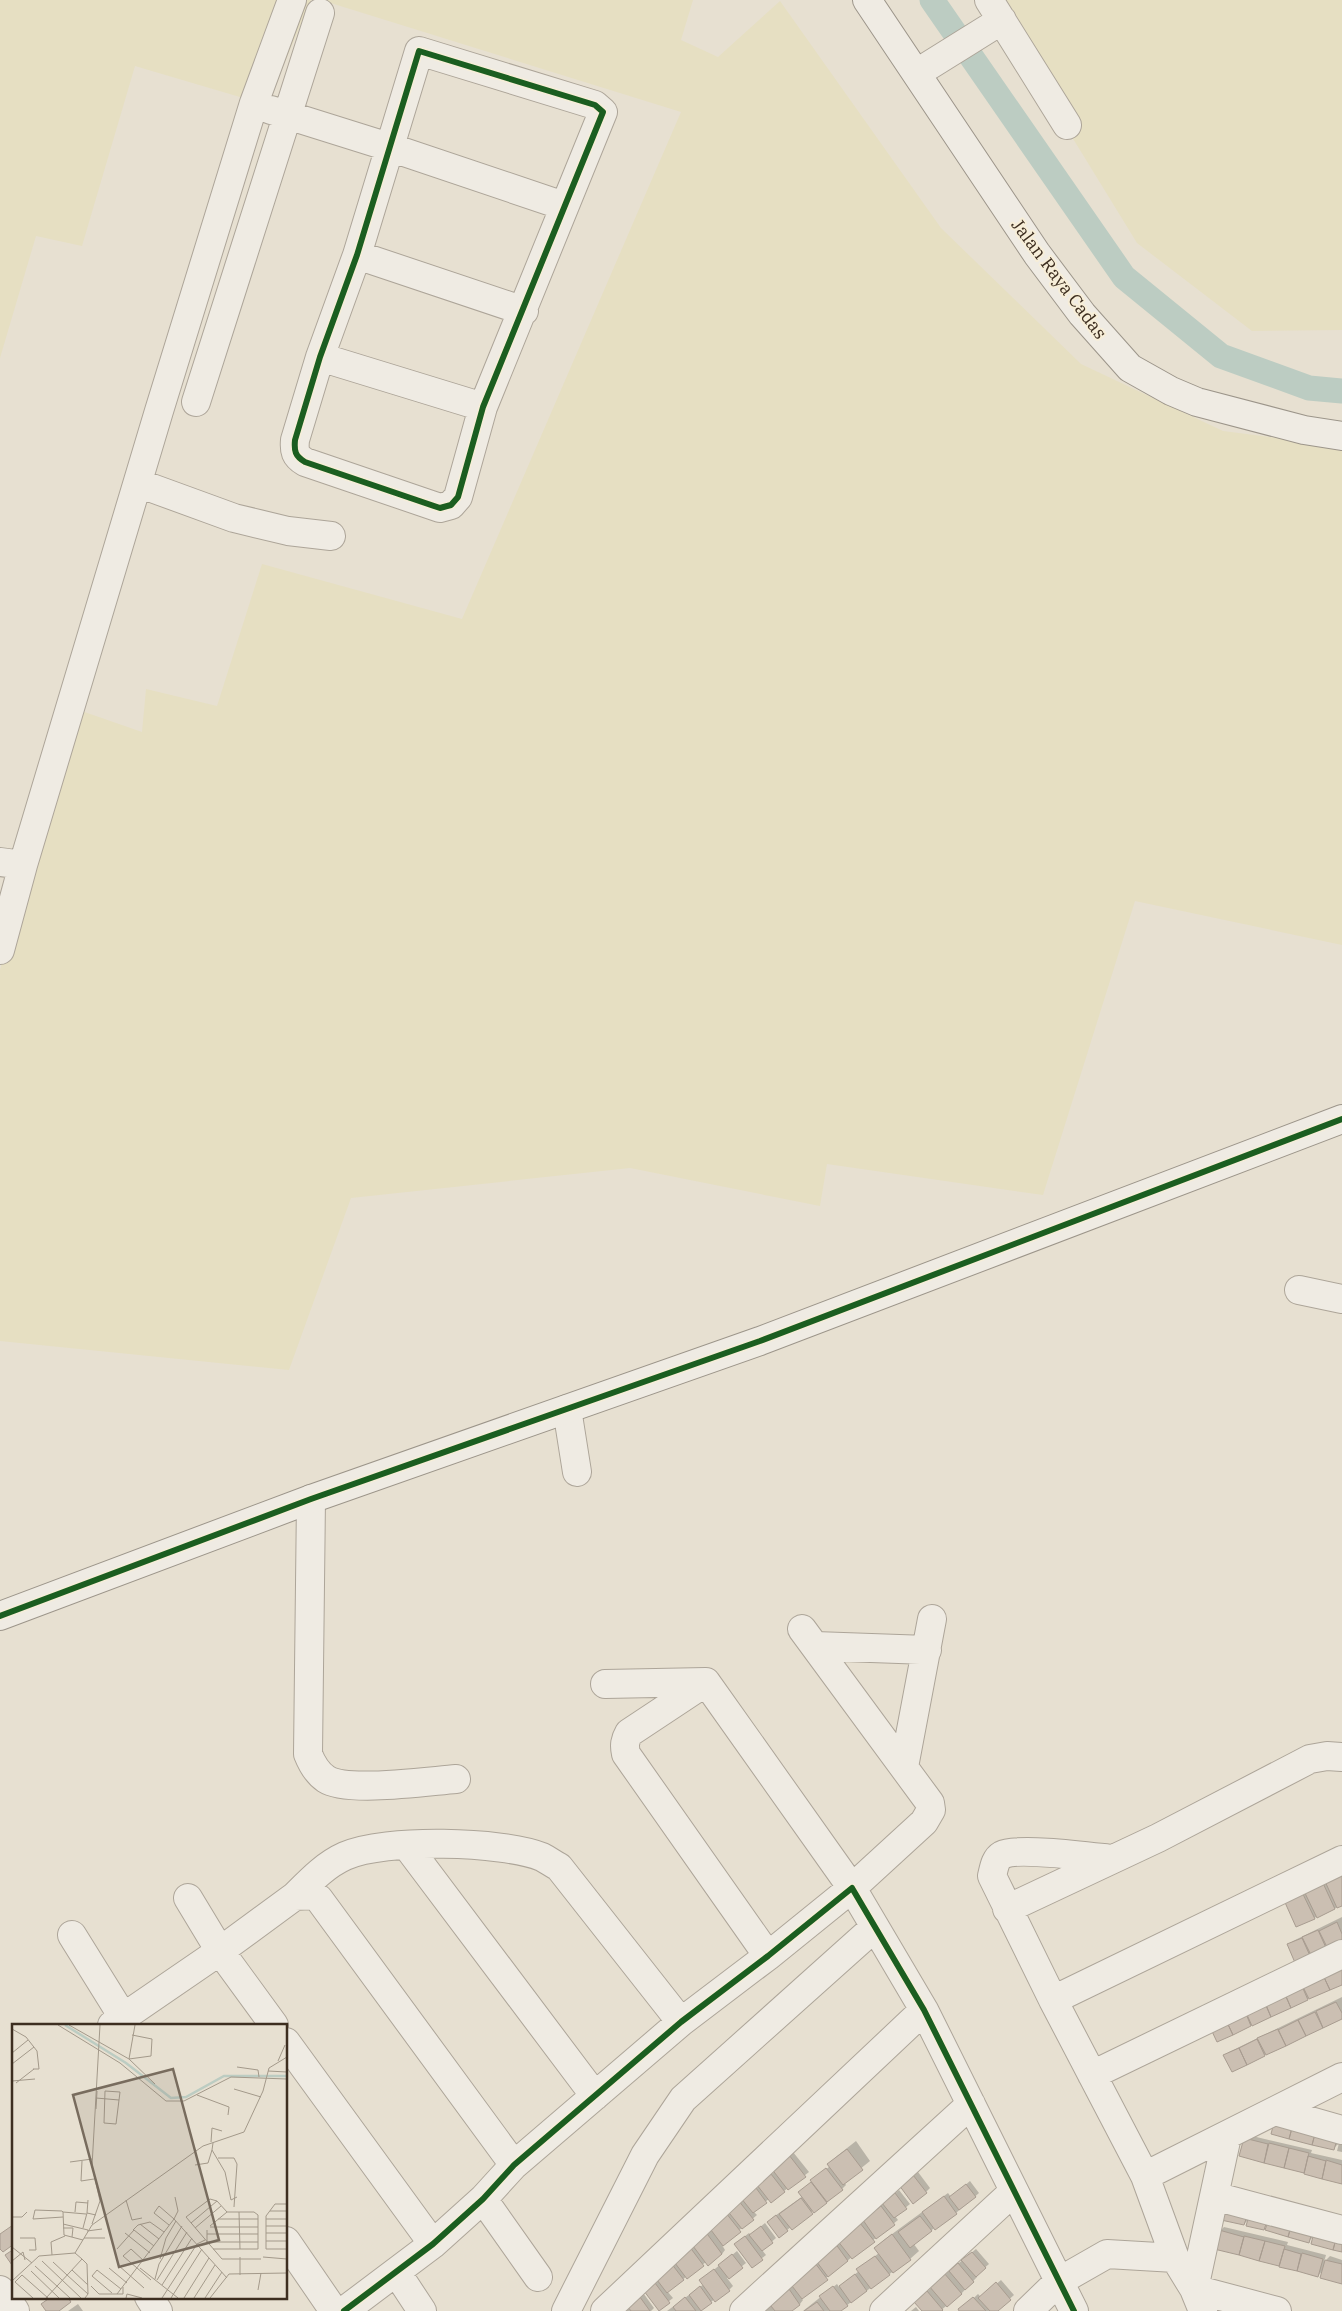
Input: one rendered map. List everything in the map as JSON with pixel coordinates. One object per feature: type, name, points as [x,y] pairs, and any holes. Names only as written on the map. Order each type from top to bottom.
[{"type":"street","points":[[0,950],[11,864],[138,483],[254,104],[292,0]]},
{"type":"street","name":"Jalan Raya Cadas","points":[[868,0],[928,67],[1037,254],[1082,314],[1130,368],[1198,402],[1304,430],[1342,436]]},
{"type":"street","points":[[196,402],[320,13]]},
{"type":"street","points":[[928,67],[995,16],[1067,125]]},
{"type":"street","points":[[419,52],[595,105],[603,112],[602,119],[564,206],[524,311],[483,407],[458,497],[451,505],[440,508],[305,462],[298,458],[294,450],[295,440],[320,357],[357,255],[389,147],[419,52]]},
{"type":"street","points":[[254,104],[287,117],[389,147],[564,206]]},
{"type":"street","points":[[357,255],[524,311]]},
{"type":"street","points":[[320,357],[483,407]]},
{"type":"street","points":[[138,483],[234,518],[288,531],[331,536]]},
{"type":"street","points":[[0,1616],[311,1499],[760,1341],[1342,1119]]},
{"type":"street","points":[[1299,1290],[1342,1299]]},
{"type":"street","points":[[568,1409],[577,1472]]},
{"type":"street","points":[[311,1499],[308,1754],[314,1768],[326,1780],[345,1786],[456,1779]]},
{"type":"street","points":[[904,1767],[932,1619]]},
{"type":"street","points":[[344,2311],[397,2273],[432,2244],[483,2199],[514,2165],[681,2022],[768,1956],[852,1888],[930,1815],[930,1803],[809,1637],[926,1650]]},
{"type":"street","points":[[604,1684],[706,1682]]},
{"type":"street","points":[[706,1682],[852,1888],[924,2010],[1013,2192],[1074,2311]]},
{"type":"street","points":[[706,1682],[630,1733],[625,1739],[626,1754],[768,1956]]},
{"type":"street","points":[[1007,1909],[1112,1859],[1310,1759],[1327,1756],[1342,1758]]},
{"type":"street","points":[[72,1935],[118,2021],[220,1951],[295,1896],[319,1872],[346,1856],[374,1848],[445,1843],[507,1849],[542,1857],[559,1867],[681,2022]]},
{"type":"street","points":[[406,1846],[595,2096]]},
{"type":"street","points":[[1112,1859],[1026,1852],[1003,1854],[996,1860],[992,1876],[1053,2000],[1145,2176],[1174,2258],[1199,2300]]},
{"type":"street","points":[[1053,2000],[1342,1860]]},
{"type":"street","points":[[295,1896],[313,1895],[319,1899],[514,2165]]},
{"type":"street","points":[[188,1898],[220,1951],[273,2024]]},
{"type":"street","points":[[566,2311],[645,2156],[683,2099],[875,1927]]},
{"type":"street","points":[[1092,2076],[1342,1954]]},
{"type":"street","points":[[605,2311],[924,2010]]},
{"type":"street","points":[[288,2045],[432,2244]]},
{"type":"street","points":[[1145,2176],[1342,2077]]},
{"type":"street","points":[[744,2311],[971,2104]]},
{"type":"street","points":[[1274,2111],[1342,2130]]},
{"type":"street","points":[[1199,2300],[1214,2196],[1227,2136]]},
{"type":"street","points":[[884,2311],[1013,2192]]},
{"type":"street","points":[[1214,2196],[1342,2230]]},
{"type":"street","points":[[483,2199],[538,2277]]},
{"type":"street","points":[[288,2244],[334,2311]]},
{"type":"street","points":[[1028,2311],[1058,2282],[1108,2254],[1174,2258]]},
{"type":"street","points":[[397,2273],[422,2311]]},
{"type":"street","points":[[0,2290],[16,2311]]},
{"type":"street","points":[[150,2298],[158,2311]]},
{"type":"street","points":[[1199,2300],[1277,2311]]},
{"type":"shaded area","points":[[0,0],[311,0],[267,105],[135,66],[82,246],[36,236],[0,358]]},
{"type":"shaded area","points":[[321,0],[693,0],[681,40],[718,57],[780,1],[941,228],[1081,364],[1223,431],[1342,446],[1342,945],[1135,901],[1043,1195],[827,1164],[820,1206],[630,1168],[351,1198],[289,1370],[0,1341],[0,970],[73,708],[142,732],[146,689],[217,706],[262,564],[462,619],[681,112]]},
{"type":"shaded area","points":[[988,0],[1342,0],[1342,330],[1252,331],[1137,243]]},
{"type":"building","points":[[1342,1871],[1342,1906],[1337,1908],[1324,1879]]},
{"type":"building","points":[[1322,1881],[1335,1909],[1317,1918],[1303,1889]]},
{"type":"building","points":[[1301,1890],[1315,1919],[1296,1927],[1283,1898]]},
{"type":"building","points":[[1337,1922],[1342,1934],[1342,1945],[1329,1951],[1319,1931]]},
{"type":"building","points":[[1318,1930],[1327,1950],[1312,1957],[1302,1937]]},
{"type":"building","points":[[1302,1938],[1311,1958],[1296,1965],[1287,1944]]},
{"type":"building","points":[[1342,1964],[1342,1985],[1330,1990],[1322,1973]]},
{"type":"building","points":[[1322,1973],[1330,1990],[1309,1999],[1301,1983]]},
{"type":"building","points":[[1301,1984],[1308,2000],[1291,2008],[1284,1992]]},
{"type":"building","points":[[1284,1992],[1291,2008],[1271,2017],[1264,2000]]},
{"type":"building","points":[[1263,1999],[1271,2017],[1252,2026],[1244,2008]]},
{"type":"building","points":[[1336,2002],[1342,2013],[1342,2019],[1323,2028],[1316,2011]]},
{"type":"building","points":[[1244,2009],[1251,2026],[1233,2035],[1225,2018]]},
{"type":"building","points":[[1315,2012],[1323,2028],[1306,2036],[1298,2020]]},
{"type":"building","points":[[1225,2018],[1233,2035],[1217,2042],[1209,2025]]},
{"type":"building","points":[[1298,2020],[1306,2036],[1286,2046],[1278,2030]]},
{"type":"building","points":[[1278,2029],[1286,2046],[1266,2055],[1257,2038]]},
{"type":"building","points":[[1257,2039],[1265,2056],[1247,2065],[1239,2048]]},
{"type":"building","points":[[1239,2048],[1247,2065],[1232,2072],[1223,2055]]},
{"type":"building","points":[[1276,2115],[1294,2120],[1289,2139],[1271,2134]]},
{"type":"building","points":[[1294,2121],[1317,2127],[1312,2145],[1289,2139]]},
{"type":"building","points":[[1317,2126],[1339,2132],[1334,2150],[1312,2145]]},
{"type":"building","points":[[1244,2138],[1268,2144],[1264,2163],[1239,2156]]},
{"type":"building","points":[[1269,2143],[1289,2148],[1284,2168],[1264,2163]]},
{"type":"building","points":[[1289,2148],[1309,2153],[1304,2173],[1284,2168]]},
{"type":"building","points":[[847,2149],[863,2170],[843,2185],[827,2164]]},
{"type":"building","points":[[789,2155],[806,2177],[788,2190],[771,2168]]},
{"type":"building","points":[[1308,2156],[1326,2161],[1322,2179],[1304,2174]]},
{"type":"building","points":[[1326,2160],[1342,2165],[1342,2184],[1322,2179]]},
{"type":"building","points":[[826,2168],[843,2190],[827,2202],[810,2180]]},
{"type":"building","points":[[771,2174],[785,2192],[771,2203],[757,2185]]},
{"type":"building","points":[[913,2175],[927,2193],[913,2204],[899,2185]]},
{"type":"building","points":[[811,2182],[827,2203],[814,2213],[798,2192]]},
{"type":"building","points":[[966,2184],[976,2197],[959,2210],[949,2197]]},
{"type":"building","points":[[756,2188],[767,2203],[753,2213],[741,2198]]},
{"type":"building","points":[[895,2193],[907,2209],[894,2218],[882,2203]]},
{"type":"building","points":[[944,2196],[957,2214],[935,2230],[922,2212]]},
{"type":"building","points":[[801,2198],[813,2214],[792,2230],[779,2214]]},
{"type":"building","points":[[738,2200],[754,2220],[742,2229],[726,2209]]},
{"type":"building","points":[[1226,2201],[1250,2207],[1244,2225],[1221,2220]]},
{"type":"building","points":[[881,2206],[895,2225],[876,2239],[863,2220]]},
{"type":"building","points":[[1250,2212],[1269,2215],[1264,2230],[1246,2226]]},
{"type":"building","points":[[726,2213],[741,2232],[723,2246],[708,2226]]},
{"type":"building","points":[[776,2215],[788,2231],[779,2238],[767,2222]]},
{"type":"building","points":[[920,2216],[932,2231],[910,2248],[898,2232]]},
{"type":"building","points":[[1270,2216],[1293,2220],[1288,2237],[1265,2230]]},
{"type":"building","points":[[1293,2219],[1314,2225],[1309,2243],[1288,2237]]},
{"type":"building","points":[[860,2223],[875,2242],[852,2259],[837,2240]]},
{"type":"building","points":[[1316,2225],[1338,2231],[1333,2250],[1311,2244]]},
{"type":"building","points":[[12,2226],[12,2245],[3,2252],[0,2249],[0,2234]]},
{"type":"building","points":[[761,2226],[773,2243],[762,2251],[749,2235]]},
{"type":"building","points":[[1219,2230],[1244,2237],[1239,2255],[1214,2249]]},
{"type":"building","points":[[705,2231],[722,2254],[708,2266],[690,2242]]},
{"type":"building","points":[[1338,2232],[1342,2234],[1342,2252],[1333,2250]]},
{"type":"building","points":[[892,2234],[911,2260],[893,2273],[874,2248]]},
{"type":"building","points":[[745,2236],[763,2260],[752,2268],[734,2244]]},
{"type":"building","points":[[1244,2236],[1265,2241],[1259,2261],[1239,2255]]},
{"type":"building","points":[[1265,2241],[1285,2246],[1279,2266],[1259,2261]]},
{"type":"building","points":[[835,2243],[848,2261],[828,2277],[814,2258]]},
{"type":"building","points":[[689,2246],[704,2266],[687,2279],[672,2259]]},
{"type":"building","points":[[1284,2249],[1301,2254],[1297,2271],[1279,2267]]},
{"type":"building","points":[[12,2250],[12,2265],[5,2255]]},
{"type":"building","points":[[972,2252],[986,2268],[976,2277],[961,2260]]},
{"type":"building","points":[[1302,2253],[1323,2259],[1318,2277],[1297,2271]]},
{"type":"building","points":[[732,2254],[743,2268],[729,2279],[718,2265]]},
{"type":"building","points":[[875,2256],[890,2275],[871,2289],[856,2269]]},
{"type":"building","points":[[1325,2260],[1342,2264],[1342,2284],[1320,2278]]},
{"type":"building","points":[[671,2263],[684,2280],[667,2293],[654,2276]]},
{"type":"building","points":[[815,2263],[828,2280],[802,2299],[789,2282]]},
{"type":"building","points":[[958,2263],[974,2282],[965,2290],[949,2271]]},
{"type":"building","points":[[714,2269],[730,2291],[715,2302],[699,2280]]},
{"type":"building","points":[[944,2273],[962,2294],[947,2307],[929,2286]]},
{"type":"building","points":[[855,2274],[867,2291],[851,2303],[839,2286]]},
{"type":"building","points":[[652,2279],[670,2303],[659,2311],[641,2287]]},
{"type":"building","points":[[996,2282],[1011,2300],[998,2311],[990,2311],[978,2298]]},
{"type":"building","points":[[700,2286],[712,2303],[701,2311],[689,2295]]},
{"type":"building","points":[[787,2286],[800,2305],[792,2311],[775,2311],[767,2301]]},
{"type":"building","points":[[833,2286],[848,2306],[841,2311],[830,2311],[819,2296]]},
{"type":"building","points":[[927,2291],[942,2311],[922,2311],[914,2302]]},
{"type":"building","points":[[637,2293],[650,2311],[631,2311],[624,2302]]},
{"type":"building","points":[[685,2297],[696,2311],[676,2311],[673,2307]]},
{"type":"building","points":[[973,2297],[986,2311],[959,2311],[958,2309]]},
{"type":"building","points":[[50,2298],[68,2298],[71,2302],[59,2311],[46,2311],[41,2304]]},
{"type":"building","points":[[817,2302],[824,2311],[804,2311]]},
{"type":"waterway","points":[[932,0],[1124,277],[1221,356],[1309,388],[1342,391]]},
{"type":"cycle path","points":[[419,51],[595,105],[603,112],[483,407],[458,497],[451,505],[440,508],[305,462],[299,458],[295,447],[295,440],[320,357],[357,255],[419,51]]},
{"type":"cycle path","points":[[0,1616],[311,1499],[760,1341],[1342,1119]]},
{"type":"cycle path","points":[[344,2311],[433,2244],[483,2199],[514,2165],[681,2022],[768,1956],[852,1888],[924,2010],[1074,2311]]}]
